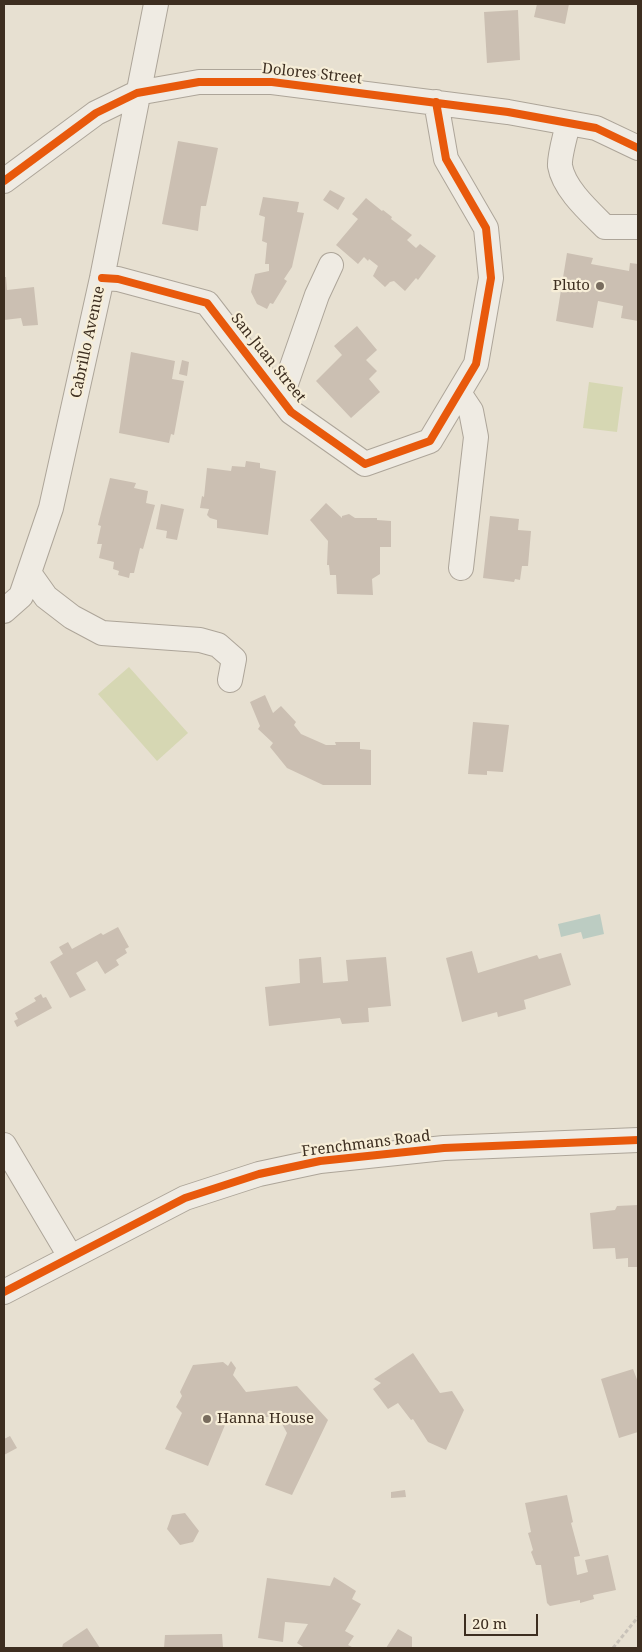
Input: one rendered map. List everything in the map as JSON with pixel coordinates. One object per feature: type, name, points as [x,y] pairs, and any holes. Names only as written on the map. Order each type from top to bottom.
[{"type":"street","name":"Cabrillo Avenue","points":[[4,611],[21,596],[51,508],[102,278],[156,4]]},
{"type":"street","name":"Dolores Street","points":[[4,180],[96,113],[137,93],[199,82],[272,82],[436,102],[596,128],[638,148]]},
{"type":"street","name":"San Juan Street","points":[[102,278],[118,279],[207,303],[291,412],[365,464],[430,441],[476,364],[491,278],[486,228],[446,159],[436,102]]},
{"type":"street","points":[[568,123],[560,166],[568,184],[584,206],[605,227],[638,227]]},
{"type":"street","points":[[281,398],[317,295],[331,264]]},
{"type":"street","points":[[459,393],[472,411],[476,436],[461,568]]},
{"type":"street","points":[[29,573],[46,597],[72,617],[102,633],[200,640],[218,645],[234,659],[230,680]]},
{"type":"street","name":"Frenchmans Road","points":[[4,1292],[70,1256],[185,1198],[259,1174],[320,1160],[444,1148],[638,1140]]},
{"type":"street","points":[[4,1146],[70,1256]]},
{"type":"path","points":[[613,1648],[638,1617]]},
{"type":"green space","points":[[589,382],[623,387],[617,432],[583,428]]},
{"type":"green space","points":[[129,667],[188,733],[157,761],[98,694]]},
{"type":"shaded area","points":[[600,914],[604,934],[583,939],[581,932],[561,937],[558,924]]},
{"type":"building","points":[[537,4],[569,4],[565,24],[534,17]]},
{"type":"building","points":[[518,10],[520,60],[487,63],[484,12]]},
{"type":"building","points":[[178,141],[218,148],[206,206],[201,206],[198,231],[162,224]]},
{"type":"building","points":[[330,190],[345,198],[338,210],[323,200]]},
{"type":"building","points":[[263,197],[299,202],[297,212],[304,213],[292,267],[284,279],[287,281],[273,304],[270,303],[267,309],[257,304],[251,292],[255,274],[269,271],[269,264],[265,264],[267,243],[262,241],[265,217],[259,215]]},
{"type":"building","points":[[366,198],[412,235],[407,240],[416,248],[420,244],[436,256],[418,280],[416,278],[405,291],[394,281],[385,287],[373,276],[378,266],[364,257],[358,264],[336,245],[358,219],[352,214]]},
{"type":"building","name":"Pluto","points":[[567,253],[593,258],[591,264],[629,271],[630,263],[638,264],[638,321],[621,318],[623,306],[598,301],[593,328],[556,321]]},
{"type":"building","points":[[4,277],[6,277],[7,290],[34,287],[38,325],[23,326],[21,318],[4,320]]},
{"type":"building","points":[[357,326],[377,350],[366,360],[377,371],[369,379],[380,392],[351,418],[316,381],[342,355],[334,346]]},
{"type":"building","points":[[131,352],[175,361],[172,379],[184,381],[174,435],[171,434],[169,443],[119,433]]},
{"type":"building","points":[[182,360],[189,362],[187,376],[179,374]]},
{"type":"building","points":[[246,461],[260,463],[260,468],[276,471],[268,535],[217,528],[217,520],[207,515],[209,509],[200,508],[202,496],[204,497],[207,468],[231,471],[232,466],[245,467]]},
{"type":"building","points":[[110,478],[136,483],[134,488],[148,491],[146,503],[155,505],[143,549],[140,548],[134,573],[130,573],[129,578],[118,575],[119,571],[113,569],[114,562],[99,558],[102,544],[97,544],[101,526],[98,525]]},
{"type":"building","points":[[326,503],[342,518],[342,516],[349,514],[355,518],[377,518],[377,520],[391,521],[391,547],[380,547],[380,574],[372,579],[373,595],[337,594],[336,575],[330,575],[329,565],[327,565],[328,541],[310,520]]},
{"type":"building","points":[[161,504],[184,509],[177,540],[166,538],[167,531],[156,529]]},
{"type":"building","points":[[490,516],[519,519],[518,530],[531,531],[528,566],[522,566],[520,580],[515,579],[514,582],[483,578]]},
{"type":"building","points":[[265,695],[273,713],[281,706],[296,722],[294,725],[301,734],[326,745],[336,745],[335,742],[360,742],[360,749],[371,750],[371,785],[323,785],[287,768],[270,747],[273,743],[258,729],[260,726],[250,702]]},
{"type":"building","points":[[473,722],[509,725],[503,772],[487,771],[487,775],[468,774]]},
{"type":"building","points":[[118,927],[129,947],[125,949],[127,953],[116,960],[119,965],[105,974],[97,961],[76,973],[86,990],[70,998],[50,962],[63,954],[59,947],[68,942],[72,949],[101,933],[103,935]]},
{"type":"building","points":[[472,951],[478,973],[537,955],[539,959],[561,953],[571,985],[524,1000],[526,1009],[498,1017],[497,1012],[462,1022],[446,958]]},
{"type":"building","points":[[321,957],[323,983],[348,981],[346,960],[386,957],[391,1006],[368,1008],[369,1022],[342,1024],[340,1018],[269,1026],[265,987],[300,983],[299,959]]},
{"type":"building","points":[[41,994],[43,998],[46,997],[52,1008],[17,1027],[14,1021],[18,1019],[15,1013],[36,1001],[34,998]]},
{"type":"building","points":[[638,1205],[638,1267],[628,1267],[628,1258],[616,1259],[615,1248],[593,1249],[590,1213],[615,1210],[617,1206]]},
{"type":"building","points":[[413,1353],[440,1393],[452,1391],[464,1410],[446,1450],[428,1442],[413,1419],[411,1420],[398,1403],[388,1409],[373,1389],[381,1383],[374,1379]]},
{"type":"building","points":[[231,1361],[236,1368],[233,1375],[246,1392],[297,1386],[328,1420],[292,1495],[265,1485],[287,1433],[277,1415],[225,1425],[208,1466],[165,1449],[182,1413],[176,1407],[182,1396],[180,1392],[193,1365],[223,1362],[228,1366]]},
{"type":"building","points":[[633,1369],[638,1382],[638,1432],[619,1438],[601,1379]]},
{"type":"building","points":[[10,1436],[17,1448],[4,1455],[4,1439]]},
{"type":"building","points":[[405,1490],[406,1497],[391,1498],[391,1492]]},
{"type":"building","points":[[567,1495],[573,1522],[571,1523],[580,1556],[574,1557],[577,1575],[588,1572],[585,1560],[608,1555],[616,1590],[593,1595],[594,1599],[580,1603],[580,1600],[550,1606],[547,1603],[541,1565],[536,1565],[531,1552],[533,1550],[528,1533],[531,1532],[525,1503]]},
{"type":"building","points":[[185,1513],[199,1531],[193,1542],[180,1545],[167,1529],[172,1515]]},
{"type":"building","points":[[334,1577],[356,1591],[352,1599],[361,1604],[345,1631],[354,1636],[348,1645],[354,1648],[305,1648],[297,1643],[308,1624],[285,1622],[283,1642],[258,1638],[267,1578],[330,1586]]},
{"type":"building","points":[[87,1628],[100,1648],[62,1648],[63,1644]]},
{"type":"building","points":[[398,1629],[412,1637],[412,1648],[386,1648]]},
{"type":"building","points":[[222,1634],[223,1648],[164,1648],[165,1635]]},
{"type":"cycle path","points":[[4,181],[96,113],[137,93],[199,82],[272,82],[508,112],[596,128],[638,148]]},
{"type":"cycle path","points":[[102,278],[118,279],[207,303],[291,412],[365,464],[430,441],[476,364],[491,278],[486,228],[446,159],[436,102]]},
{"type":"cycle path","points":[[4,1292],[185,1198],[259,1174],[320,1161],[444,1148],[638,1140]]},
{"type":"place","name":"Pluto","points":[[600,286]]},
{"type":"place","name":"Hanna House","points":[[207,1419]]}]
